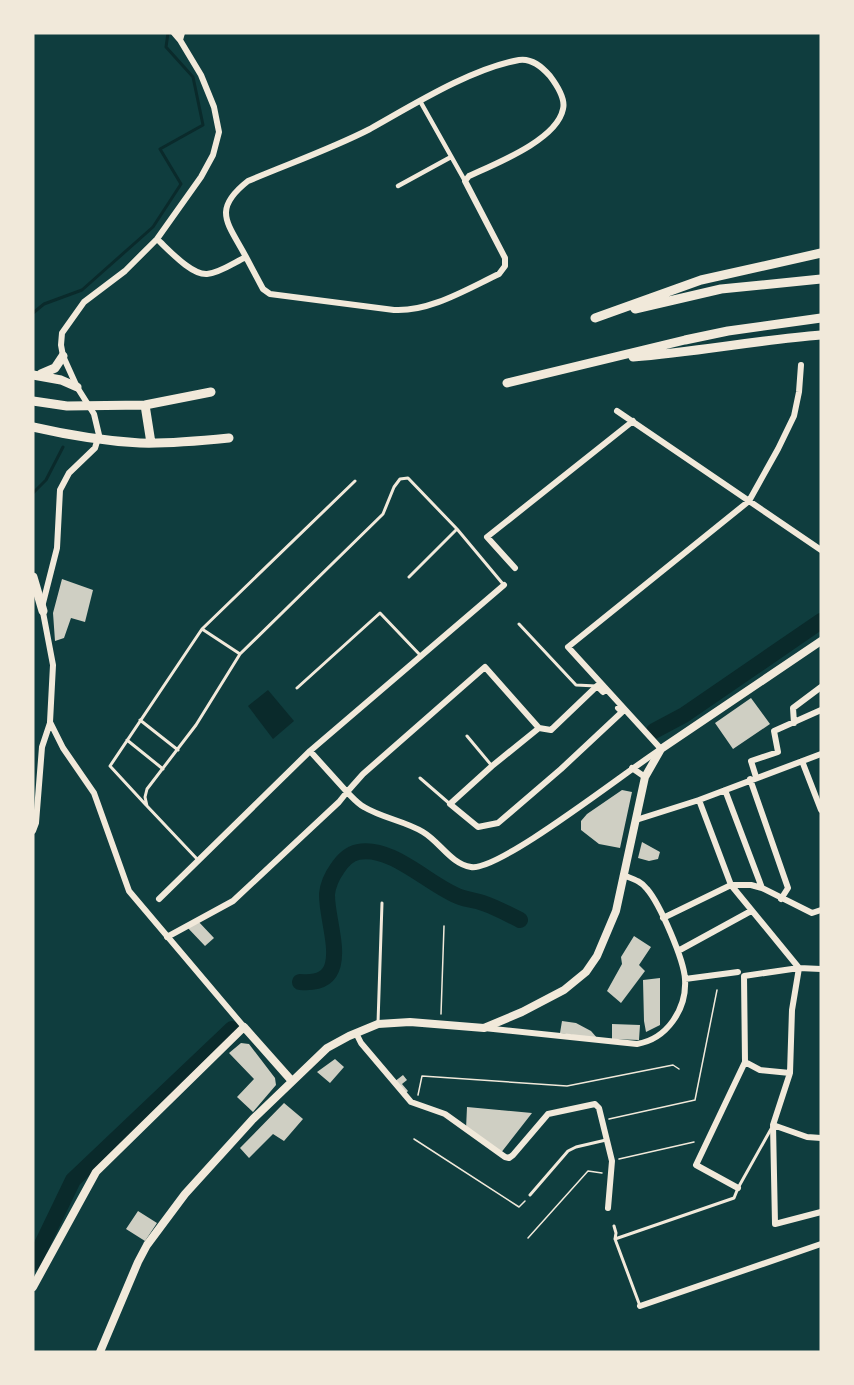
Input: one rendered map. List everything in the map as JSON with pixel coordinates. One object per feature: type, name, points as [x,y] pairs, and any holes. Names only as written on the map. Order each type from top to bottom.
[{"type":"main road","points":[[821,253],[701,280],[595,318],[721,289],[821,279]]},
{"type":"main road","points":[[507,383],[728,332],[821,318]]},
{"type":"main road","points":[[607,359],[681,354],[785,338],[821,335]]},
{"type":"main road","points":[[36,375],[55,368],[63,356]]},
{"type":"main road","points":[[36,375],[61,380],[77,387]]},
{"type":"main road","points":[[33,401],[67,406],[130,406],[211,392]]},
{"type":"main road","points":[[145,405],[151,443]]},
{"type":"main road","points":[[33,427],[88,438],[140,443],[229,438]]},
{"type":"main road","points":[[33,578],[41,589],[46,589]]},
{"type":"main road","points":[[33,578],[43,611]]},
{"type":"street","points":[[33,831],[36,823],[42,747],[50,722],[53,665],[43,601],[57,548],[60,490],[69,473],[95,448],[99,435],[94,414],[77,387],[63,356],[62,333],[84,302],[132,264],[157,239],[201,177],[213,155],[219,132],[214,107],[201,75],[181,37],[174,33]]},
{"type":"street","points":[[420,101],[503,253],[505,266],[499,274],[409,311],[270,294],[263,289],[226,218],[226,204],[235,191],[248,181],[370,129],[420,101],[494,67],[525,59],[540,65],[556,83],[563,102],[564,110],[556,123],[541,139],[469,176],[465,181]]},
{"type":"street","points":[[398,186],[451,158]]},
{"type":"street","points":[[157,239],[192,270],[200,273],[216,272],[246,257]]},
{"type":"street","points":[[661,749],[568,647],[749,501],[794,416],[800,392],[801,364]]},
{"type":"street","points":[[617,411],[821,550]]},
{"type":"street","points":[[515,568],[487,537],[633,422]]},
{"type":"street","points":[[159,899],[310,751],[504,585]]},
{"type":"street","points":[[310,751],[362,807],[424,832],[462,864],[480,868],[496,861],[563,819],[632,768],[821,641]]},
{"type":"street","points":[[167,937],[233,901],[339,802],[363,774],[484,667],[539,728],[551,730],[597,686],[622,712],[498,823],[478,826],[450,804],[539,728]]},
{"type":"street","points":[[794,723],[793,708],[821,687]]},
{"type":"street","points":[[781,899],[788,888],[753,778],[751,761],[778,752],[774,731],[821,710]]},
{"type":"street","points":[[50,722],[63,748],[94,793],[129,891],[291,1080]]},
{"type":"street","points":[[42,747],[51,741],[63,748]]},
{"type":"street","points":[[484,1028],[522,1012],[564,990],[586,972],[597,956],[616,911],[645,777],[661,749]]},
{"type":"street","points":[[636,820],[699,800],[821,754]]},
{"type":"street","points":[[802,761],[821,810]]},
{"type":"street","points":[[632,768],[645,777]]},
{"type":"street","points":[[725,790],[762,888]]},
{"type":"street","points":[[699,800],[730,885],[799,968],[792,1010],[790,1073],[773,1125],[775,1224],[821,1212]]},
{"type":"street","points":[[100,1352],[147,1245],[185,1194],[253,1119],[291,1080],[327,1048],[378,1024],[410,1022],[642,1043],[658,1038],[669,1027],[680,1008],[685,979],[678,951],[648,890],[637,880],[623,875]]},
{"type":"street","points":[[663,918],[730,885],[751,885],[762,888],[812,913],[821,910]]},
{"type":"street","points":[[678,951],[751,911]]},
{"type":"street","points":[[738,1188],[696,1165],[745,1062],[744,976],[799,968],[821,969]]},
{"type":"street","points":[[685,979],[738,972]]},
{"type":"street","points":[[33,1287],[96,1172],[244,1027]]},
{"type":"street","points":[[356,1033],[404,1095],[416,1104],[445,1114],[505,1157],[509,1158],[513,1155],[544,1118],[553,1112],[595,1104],[603,1120],[612,1161],[608,1208]]},
{"type":"street","points":[[745,1062],[760,1070],[790,1073]]},
{"type":"street","points":[[773,1125],[807,1137],[821,1138]]},
{"type":"street","points":[[640,1306],[821,1244]]},
{"type":"lane","points":[[147,806],[145,797],[147,789],[178,750],[240,654],[383,514],[394,487],[400,479],[408,478],[457,529],[504,585]]},
{"type":"lane","points":[[198,860],[110,766],[202,629],[355,481]]},
{"type":"lane","points":[[409,577],[457,529]]},
{"type":"lane","points":[[297,688],[380,614],[421,656]]},
{"type":"lane","points":[[519,624],[576,685],[597,686]]},
{"type":"lane","points":[[202,629],[240,654]]},
{"type":"lane","points":[[140,720],[178,750]]},
{"type":"lane","points":[[466,736],[492,766]]},
{"type":"lane","points":[[127,740],[163,769]]},
{"type":"lane","points":[[420,778],[450,804]]},
{"type":"lane","points":[[378,1024],[381,903]]},
{"type":"lane","points":[[615,1239],[735,1198],[738,1188],[773,1125]]},
{"type":"lane","points":[[530,1195],[568,1151],[606,1140]]},
{"type":"lane","points":[[614,1226],[615,1239],[640,1306]]},
{"type":"path","points":[[441,1024],[444,926]]},
{"type":"path","points":[[603,1120],[695,1100],[717,990]]},
{"type":"path","points":[[416,1104],[422,1076],[574,1085],[673,1065],[679,1069]]},
{"type":"path","points":[[414,1138],[519,1207],[530,1195]]},
{"type":"path","points":[[612,1161],[694,1142]]},
{"type":"path","points":[[528,1238],[588,1171],[612,1175]]},
{"type":"water","points":[[268,690],[294,721],[273,739],[248,706]]},
{"type":"building","points":[[62,579],[93,590],[85,622],[71,618],[64,638],[55,641],[53,613]]},
{"type":"building","points":[[751,698],[770,724],[733,749],[715,723]]},
{"type":"building","points":[[622,790],[632,792],[620,848],[599,844],[581,830],[581,821],[587,814]]},
{"type":"building","points":[[642,842],[660,852],[658,859],[649,861],[638,858]]},
{"type":"building","points":[[197,920],[214,938],[205,946],[186,926]]},
{"type":"building","points":[[634,936],[651,947],[639,965],[645,971],[621,1003],[607,991],[622,964],[621,957]]},
{"type":"building","points":[[660,978],[660,1025],[646,1032],[643,980]]},
{"type":"building","points":[[562,1021],[576,1023],[591,1031],[598,1039],[560,1033]]},
{"type":"building","points":[[612,1024],[640,1025],[639,1040],[612,1039]]},
{"type":"building","points":[[241,1043],[249,1044],[275,1078],[276,1085],[253,1112],[237,1097],[254,1079],[229,1053]]},
{"type":"building","points":[[335,1059],[344,1067],[330,1083],[317,1072]]},
{"type":"building","points":[[403,1075],[407,1080],[402,1084],[408,1091],[404,1095],[394,1082]]},
{"type":"building","points":[[284,1103],[303,1119],[284,1141],[273,1134],[249,1158],[240,1148]]},
{"type":"building","points":[[467,1107],[532,1113],[500,1154],[466,1129]]},
{"type":"building","points":[[138,1211],[157,1223],[145,1241],[126,1229]]},
{"type":"waterway","points":[[33,313],[44,304],[82,290],[153,227],[181,184],[160,149],[203,125],[193,77],[166,47],[168,33]]},
{"type":"waterway","points":[[33,493],[46,480],[63,447]]},
{"type":"waterway","points":[[654,731],[684,715],[821,621]]},
{"type":"waterway","points":[[300,982],[317,981],[328,975],[333,965],[333,937],[327,894],[332,878],[341,863],[358,852],[371,851],[397,860],[448,892],[488,905],[520,920]]},
{"type":"waterway","points":[[33,1263],[73,1180],[232,1029]]}]
